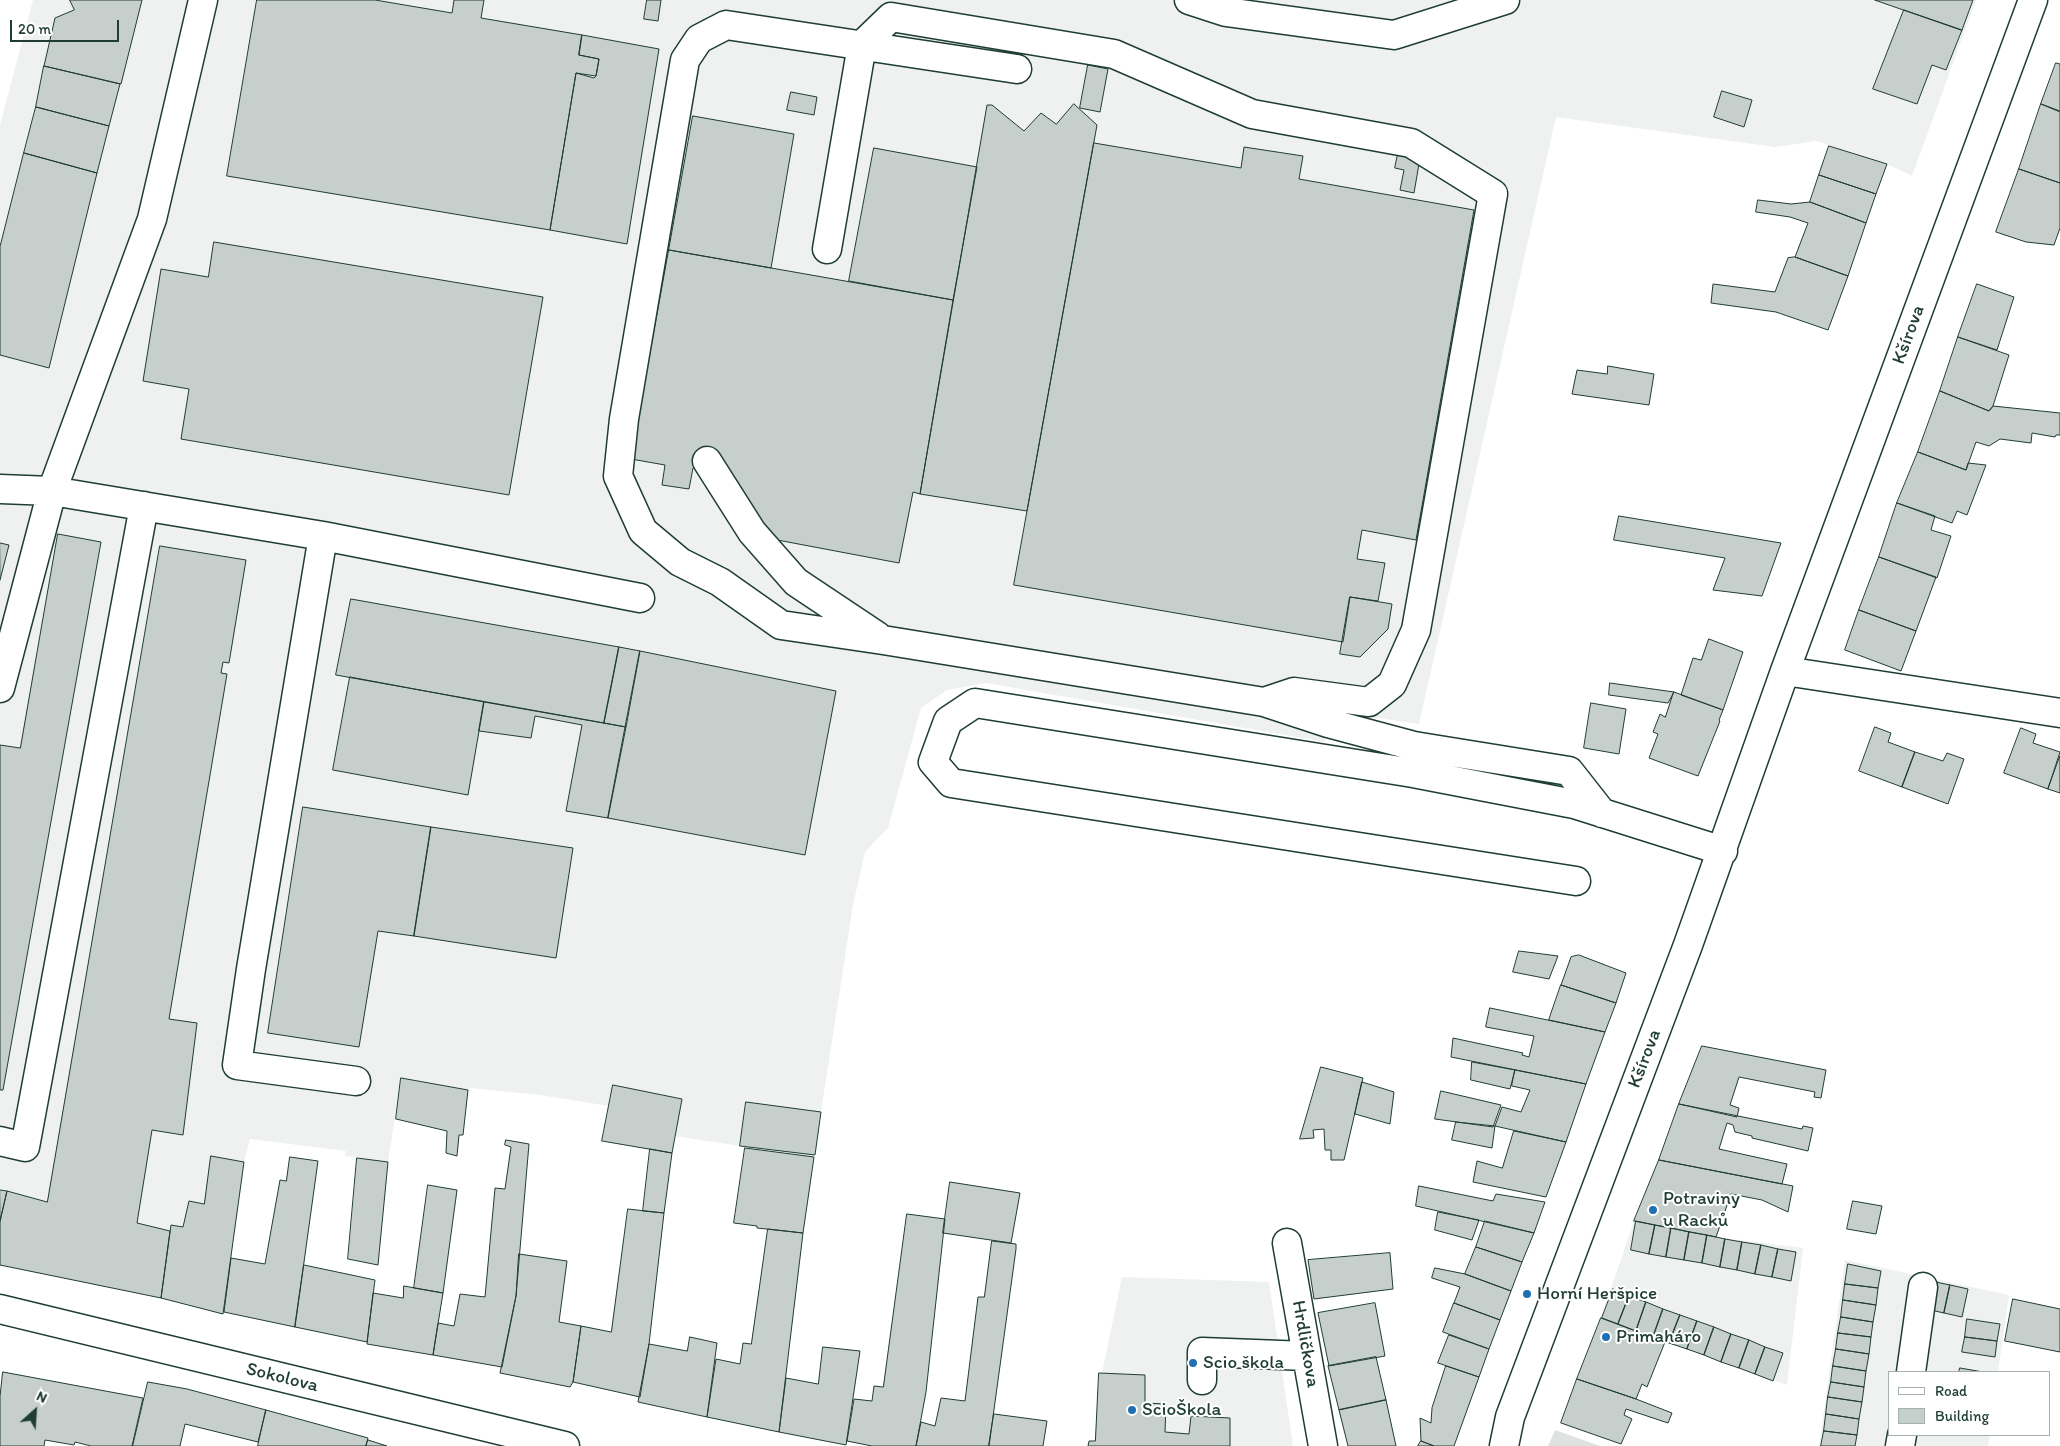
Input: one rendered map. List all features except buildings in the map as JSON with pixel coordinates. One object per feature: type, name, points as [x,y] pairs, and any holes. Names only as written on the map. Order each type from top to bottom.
[{"type":"street","points":[[0,688],[52,491],[152,219],[203,0]]},
{"type":"street","points":[[1189,0],[1226,12],[1394,35],[1505,0]]},
{"type":"street","name":"Kšírova","points":[[1504,1446],[1510,1417],[1723,851],[1785,671],[2034,0]]},
{"type":"street","points":[[827,249],[862,45],[891,17],[1114,54],[1252,114],[1412,143],[1493,194],[1416,630],[1392,684],[1368,702],[1294,692],[1264,702]]},
{"type":"street","points":[[1017,69],[726,25],[699,39],[685,60],[624,419],[618,476],[643,531],[680,562],[720,582],[781,625],[1264,702],[1328,724],[1414,746],[1569,771],[1602,813]]},
{"type":"street","points":[[707,461],[752,532],[796,582],[883,640]]},
{"type":"street","points":[[0,489],[52,491],[322,536],[640,598]]},
{"type":"street","points":[[0,1141],[25,1147],[144,506]]},
{"type":"street","points":[[322,536],[237,1065],[356,1082]]},
{"type":"street","points":[[1785,671],[2060,713]]},
{"type":"street","points":[[1576,881],[951,784],[933,762],[948,721],[975,703],[1413,773],[1574,804],[1723,851]]},
{"type":"street","name":"Hrdličkova","points":[[1287,1243],[1323,1446]]},
{"type":"street","points":[[1911,1371],[1922,1287]]},
{"type":"street","name":"Sokolova","points":[[0,1309],[565,1446]]},
{"type":"street","points":[[1202,1380],[1202,1352],[1307,1356]]},
{"type":"shaded area","points":[[33,0],[1976,0],[1912,176],[1887,164],[1816,141],[1775,147],[1556,117],[1419,724],[1329,711],[1325,742],[986,683],[947,690],[921,708],[888,828],[865,852],[853,905],[814,1157],[674,1136],[682,1099],[613,1085],[609,1106],[540,1095],[470,1088],[468,1090],[401,1078],[388,1162],[345,1156],[346,1151],[250,1139],[244,1162],[223,1314],[161,1298],[0,1265],[0,125]]},
{"type":"shaded area","points":[[1634,1221],[1716,1237],[1803,1248],[1787,1385],[1601,1318]]},
{"type":"shaded area","points":[[1845,1260],[2009,1295],[1998,1371],[1888,1371],[1888,1436],[1990,1436],[1988,1446],[1819,1446]]},
{"type":"shaded area","name":"Scio škola","points":[[1122,1277],[1269,1282],[1293,1446],[1088,1446],[1089,1441],[1095,1441],[1102,1373]]},
{"type":"shaded area","points":[[1555,1430],[1600,1446],[1548,1446]]},
{"type":"place","name":"Potraviny u Racků","points":[[1653,1210]]},
{"type":"place","name":"Horní Heršpice","points":[[1527,1294]]},
{"type":"place","name":"Primaháro","points":[[1606,1337]]},
{"type":"place","name":"Scio škola","points":[[1193,1363]]},
{"type":"place","name":"ScioŠkola","points":[[1132,1410]]}]
